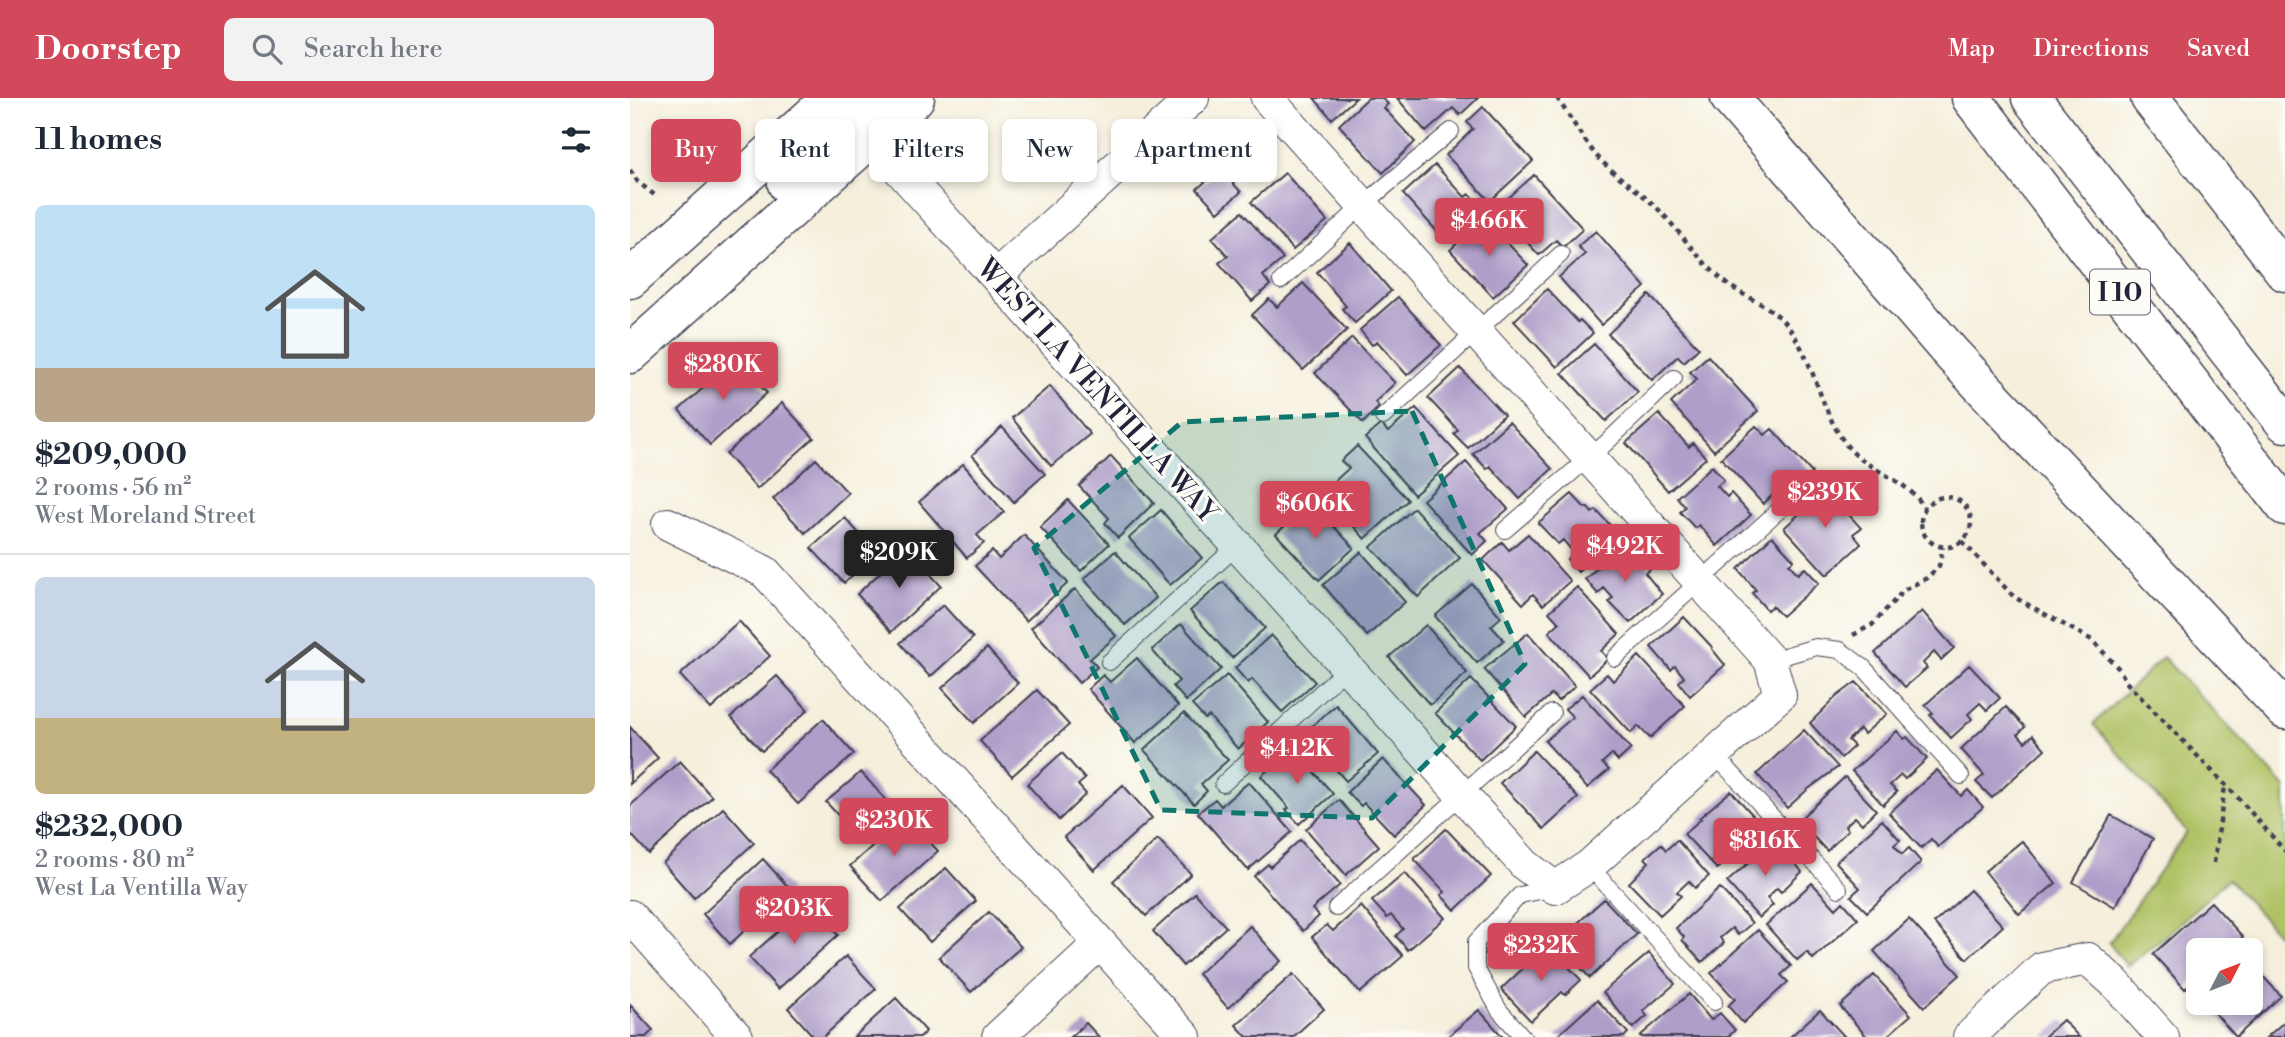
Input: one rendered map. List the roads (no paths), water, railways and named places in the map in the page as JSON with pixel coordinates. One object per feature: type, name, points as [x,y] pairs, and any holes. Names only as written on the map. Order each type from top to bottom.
[{"type":"main road","points":[[869,136],[860,115],[873,98]]},
{"type":"main road","points":[[891,119],[915,98]]},
{"type":"main road","points":[[1730,98],[1950,352],[2285,710]]},
{"type":"main road","name":"I 10","points":[[1971,98],[2285,506]]},
{"type":"main road","points":[[2031,98],[2285,423]]},
{"type":"main road","points":[[2150,98],[2285,272]]},
{"type":"main road","points":[[630,279],[818,101],[828,124],[822,145],[810,164],[689,271],[630,346]]},
{"type":"main road","points":[[630,354],[869,139]]},
{"type":"street","points":[[996,276],[1193,98]]},
{"type":"street","points":[[1268,98],[1770,660],[1780,695],[1589,866],[1555,888]]},
{"type":"street","name":"WEST LA VENTILLA WAY","points":[[910,182],[1525,865],[1555,888]]},
{"type":"street","points":[[668,524],[765,572],[1185,1037]]},
{"type":"street","points":[[630,916],[737,1037]]},
{"type":"street","points":[[998,1037],[1100,943]]},
{"type":"street","points":[[1969,1037],[2042,968],[2088,959],[2115,983],[2163,1037]]},
{"type":"lane","points":[[1281,281],[1363,205],[1451,131]]},
{"type":"lane","points":[[1383,417],[1561,254]]},
{"type":"lane","points":[[1505,530],[1589,458],[1674,378]]},
{"type":"lane","points":[[1615,658],[1788,501]]},
{"type":"lane","points":[[1109,662],[1238,545]]},
{"type":"lane","points":[[1770,660],[1816,647],[1840,650],[1864,668],[1961,776]]},
{"type":"lane","points":[[1223,784],[1348,667]]},
{"type":"lane","points":[[1336,908],[1552,713]]},
{"type":"lane","points":[[1714,754],[1839,889]]},
{"type":"lane","points":[[1589,866],[1714,1002]]},
{"type":"lane","points":[[1523,1037],[1499,1010],[1476,968],[1476,942],[1520,895],[1555,888]]}]
